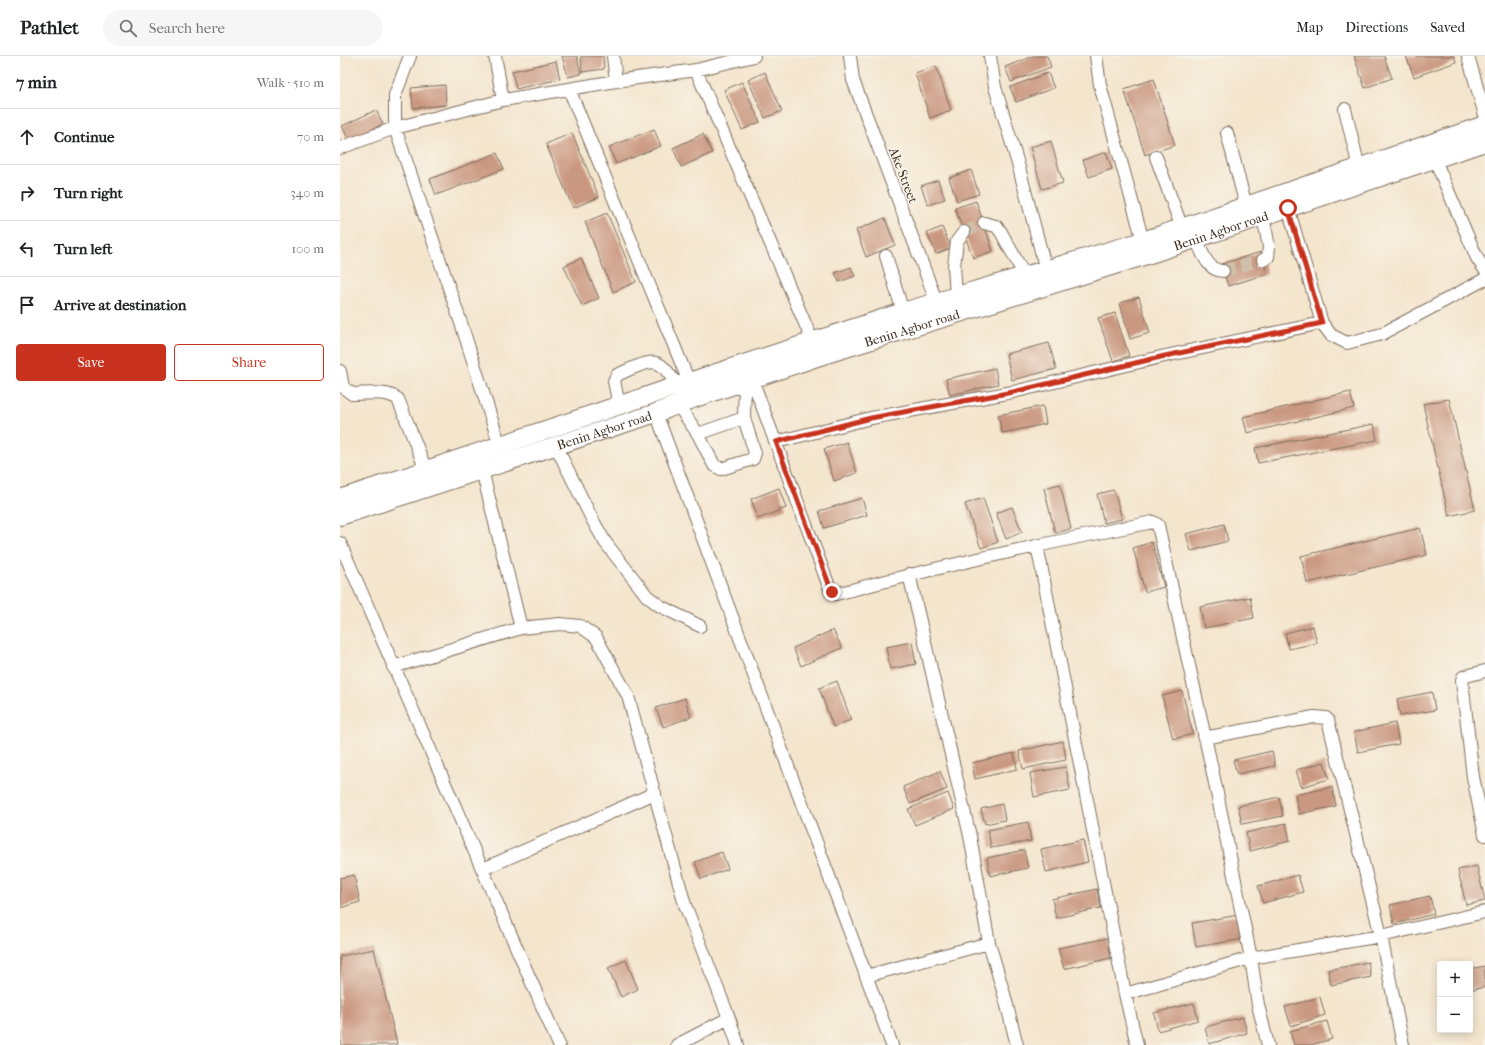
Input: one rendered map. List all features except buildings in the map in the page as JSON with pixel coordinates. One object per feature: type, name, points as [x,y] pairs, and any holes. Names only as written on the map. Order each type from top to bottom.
[{"type":"highway","name":"Benin Agbor road","points":[[340,499],[619,405],[903,312],[1143,241],[1485,125]]},
{"type":"highway","name":"Benin Agbor road","points":[[340,516],[656,413],[820,356],[1196,239],[1485,142]]},
{"type":"street","points":[[410,56],[395,95],[395,128],[462,326],[500,446]]},
{"type":"street","points":[[495,56],[503,100]]},
{"type":"street","points":[[613,56],[616,81]]},
{"type":"street","name":"Ake Street","points":[[850,56],[853,80],[937,303]]},
{"type":"street","points":[[990,56],[995,87],[1018,164],[1046,270]]},
{"type":"street","points":[[1096,56],[1100,85],[1143,241]]},
{"type":"street","points":[[1468,56],[1485,115]]},
{"type":"street","points":[[340,148],[395,128],[503,100],[616,81],[696,70],[749,57]]},
{"type":"street","points":[[696,70],[813,342]]},
{"type":"street","points":[[569,89],[683,384]]},
{"type":"street","points":[[1345,109],[1359,168]]},
{"type":"street","points":[[1227,133],[1246,206]]},
{"type":"street","points":[[1156,157],[1182,228]]},
{"type":"street","points":[[1435,160],[1477,258],[1485,270]]},
{"type":"street","points":[[1288,208],[1322,323],[1331,335],[1347,343],[1382,334],[1485,279]]},
{"type":"street","points":[[1263,216],[1269,247],[1268,257],[1263,260]]},
{"type":"street","points":[[984,223],[996,226],[1001,232],[1025,276]]},
{"type":"street","points":[[956,296],[954,266],[957,241],[964,232]]},
{"type":"street","points":[[1196,239],[1209,265],[1217,271],[1223,271]]},
{"type":"street","points":[[886,256],[903,312]]},
{"type":"street","points":[[776,442],[871,418],[1013,392],[1165,356],[1322,323]]},
{"type":"street","points":[[619,405],[614,381],[617,375],[652,361],[663,366],[683,384]]},
{"type":"street","points":[[340,371],[343,386],[352,394],[383,394],[394,396],[398,399],[426,470]]},
{"type":"street","points":[[678,405],[698,434],[714,465],[721,469],[753,459],[755,453],[744,418],[749,380]]},
{"type":"street","points":[[749,380],[776,442],[832,592],[836,594],[908,574],[1037,545],[1153,522],[1158,525],[1251,958],[1258,1005],[1268,1045]]},
{"type":"street","points":[[656,413],[892,1045]]},
{"type":"street","points":[[698,434],[744,418]]},
{"type":"street","points":[[556,446],[605,542],[647,596],[660,606],[700,626]]},
{"type":"street","points":[[482,470],[521,628]]},
{"type":"street","points":[[340,543],[559,1045]]},
{"type":"street","points":[[1037,545],[1125,994],[1137,1045]]},
{"type":"street","points":[[908,574],[970,836],[989,943],[1004,994],[1016,1045]]},
{"type":"street","points":[[394,667],[521,628],[560,624],[580,626],[596,637],[628,696],[685,905],[738,1045]]},
{"type":"street","points":[[1485,671],[1463,677],[1462,680],[1473,777],[1485,835]]},
{"type":"street","points":[[1204,738],[1314,718],[1326,718],[1328,720],[1381,936],[1403,1045]]},
{"type":"street","points":[[483,869],[655,793]]},
{"type":"street","points":[[1125,994],[1251,958],[1381,936],[1485,912]]},
{"type":"street","points":[[866,976],[989,943]]},
{"type":"street","points":[[677,1045],[729,1018]]},
{"type":"tunnel","points":[[964,232],[984,223]]},
{"type":"tunnel","points":[[1223,271],[1263,260]]},
{"type":"route","points":[[832,592],[776,442],[871,418],[1013,392],[1165,356],[1322,323],[1288,208]]}]
